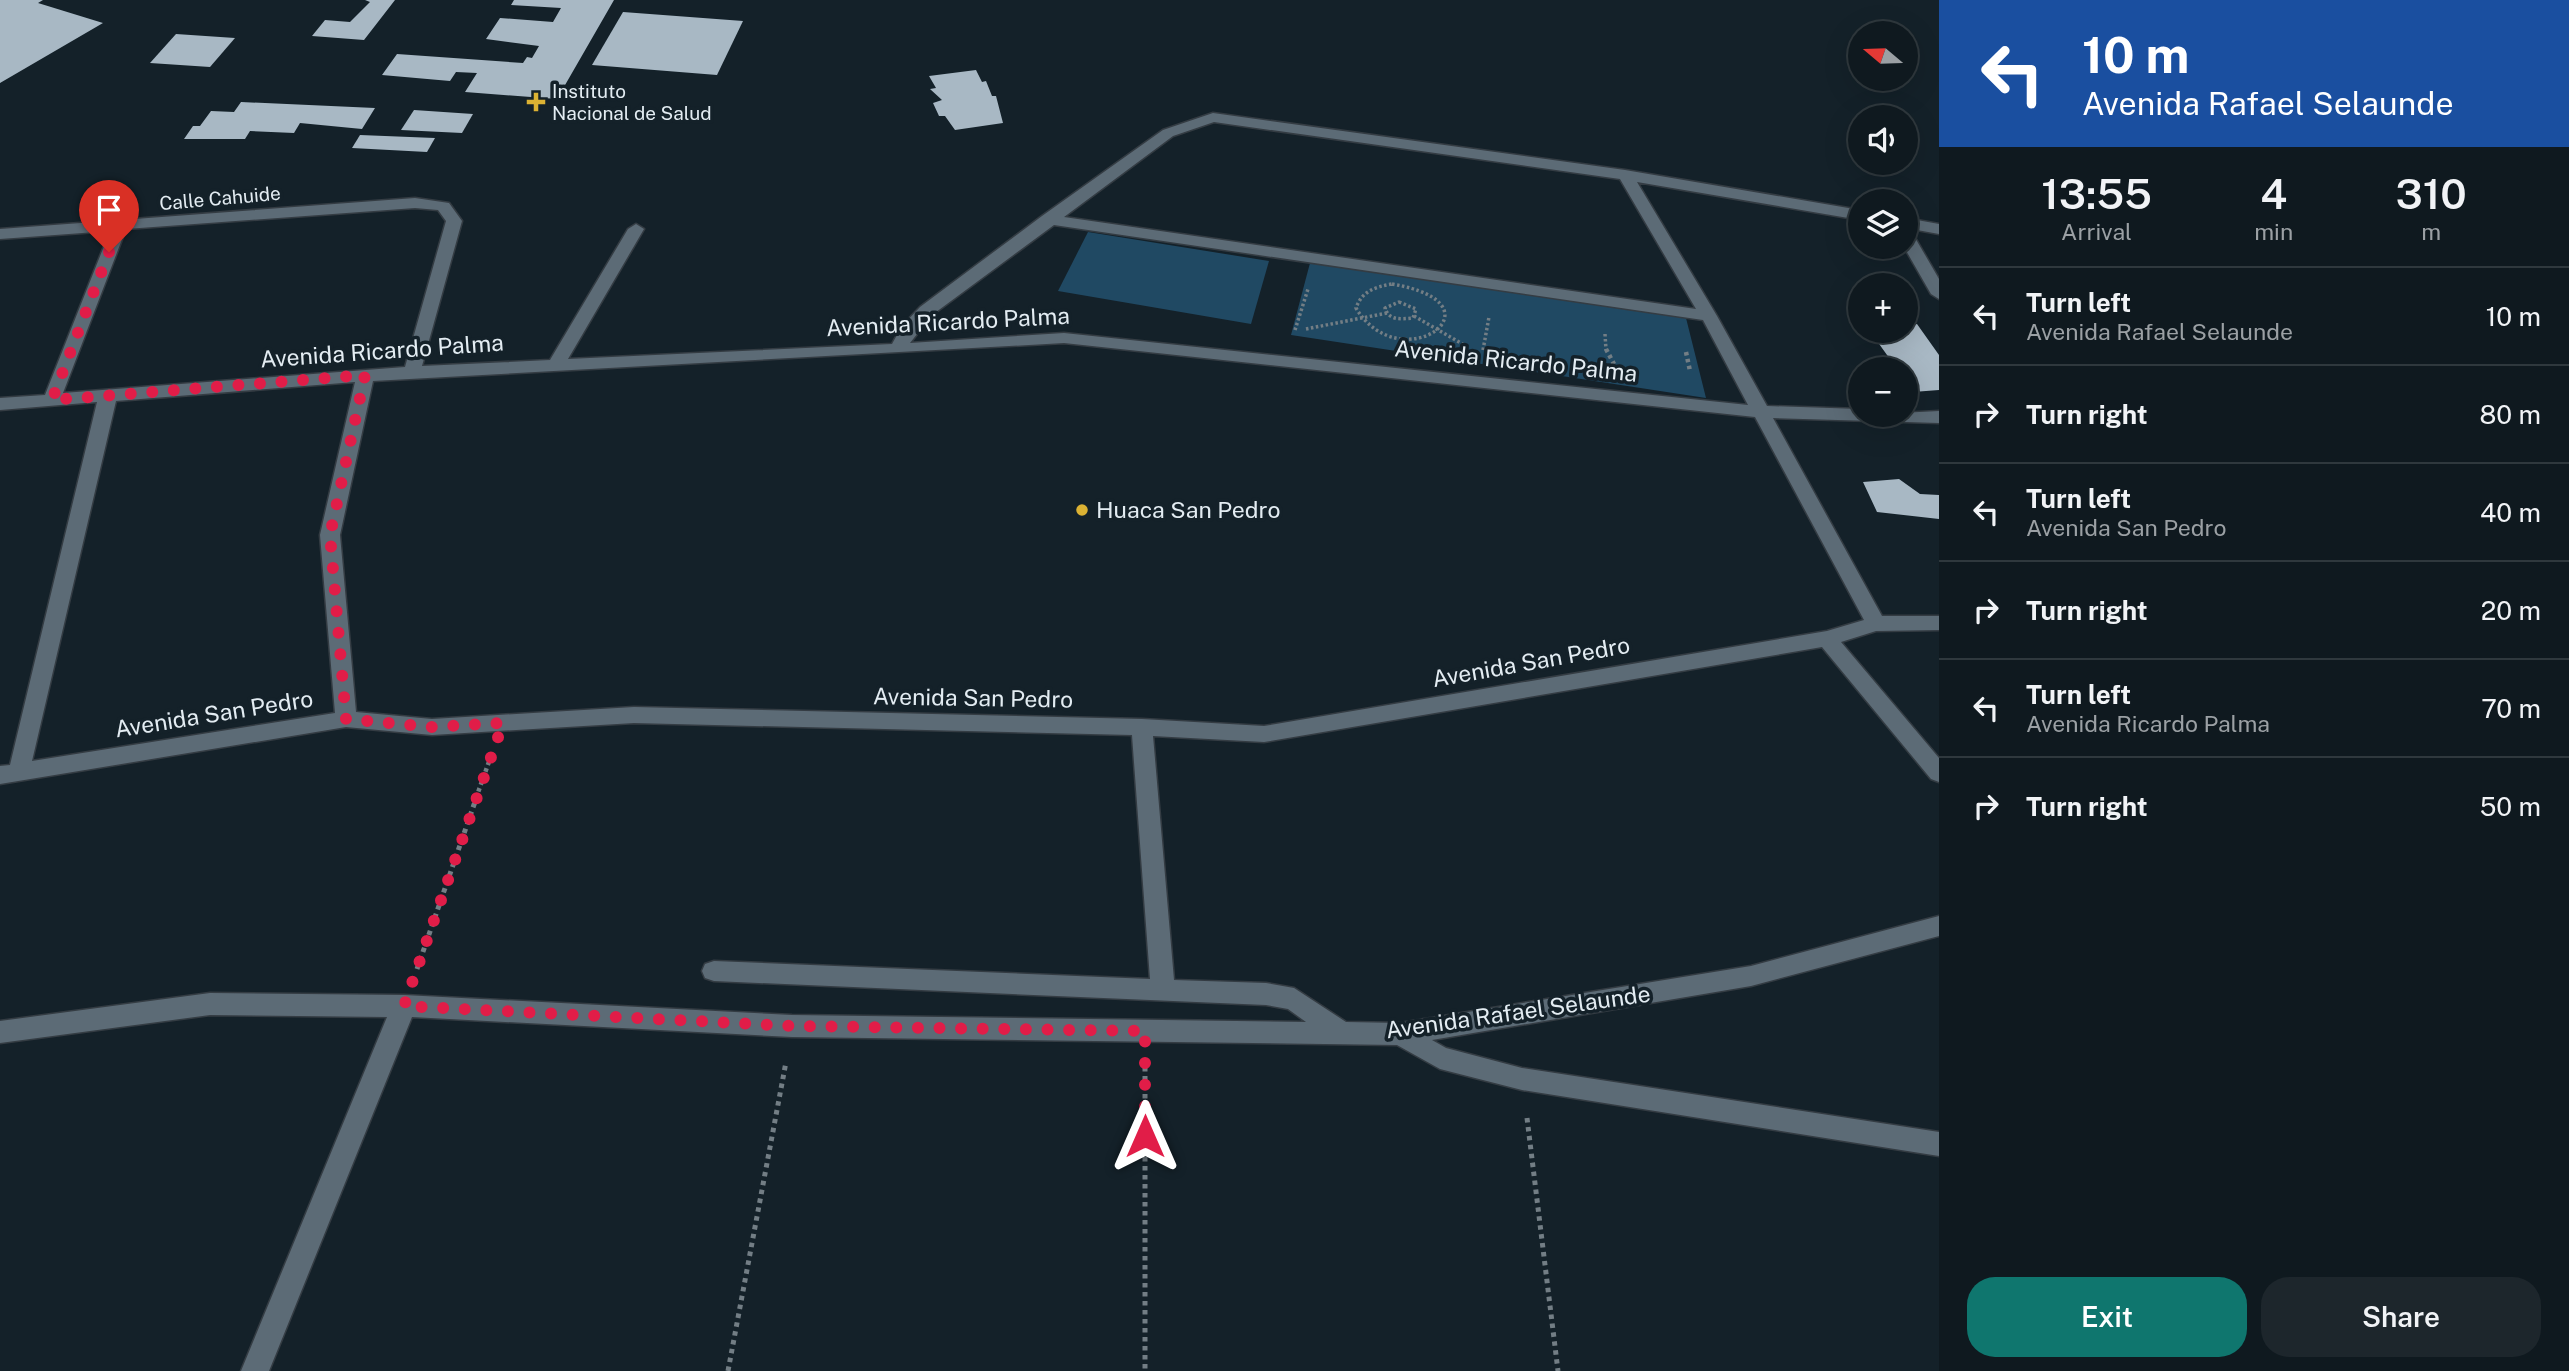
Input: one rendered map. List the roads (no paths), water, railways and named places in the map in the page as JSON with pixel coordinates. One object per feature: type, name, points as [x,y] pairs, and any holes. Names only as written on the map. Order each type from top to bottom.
[{"type":"street","points":[[898,349],[908,330],[926,311],[1048,219],[1168,133],[1213,117],[1625,175],[1848,213]]},
{"type":"street","points":[[1625,175],[1709,316],[1876,624]]},
{"type":"street","name":"Calle Cahuide","points":[[0,234],[415,203],[443,206],[454,221],[412,372]]},
{"type":"street","points":[[1048,219],[1709,316]]},
{"type":"street","points":[[1918,225],[1939,229]]},
{"type":"street","points":[[52,400],[119,227]]},
{"type":"street","points":[[556,365],[636,229]]},
{"type":"street","points":[[1918,257],[1939,293]]},
{"type":"street","name":"Avenida Ricardo Palma","points":[[0,404],[412,372],[898,349],[1064,338],[1760,412],[1939,417]]},
{"type":"street","points":[[346,719],[330,535],[365,375]]},
{"type":"street","points":[[10,774],[108,396]]},
{"type":"street","name":"Avenida San Pedro","points":[[10,774],[346,719],[432,727],[634,715],[1142,727],[1264,734],[1828,639],[1876,624],[1939,623]]},
{"type":"street","points":[[1828,639],[1939,773]]},
{"type":"street","points":[[1142,727],[1163,989]]},
{"type":"street","name":"Avenida Rafael Selaunde","points":[[0,1032],[210,1004],[404,1006],[792,1026],[1400,1034],[1751,976],[1939,926]]},
{"type":"street","points":[[714,971],[1266,994],[1294,999],[1341,1033]]},
{"type":"street","points":[[255,1371],[404,1006]]},
{"type":"street","points":[[1400,1034],[1440,1058],[1522,1079],[1939,1144]]},
{"type":"place","name":"Instituto Nacional de Salud","points":[[536,102]]},
{"type":"place","name":"Huaca San Pedro","points":[[1082,510]]}]
